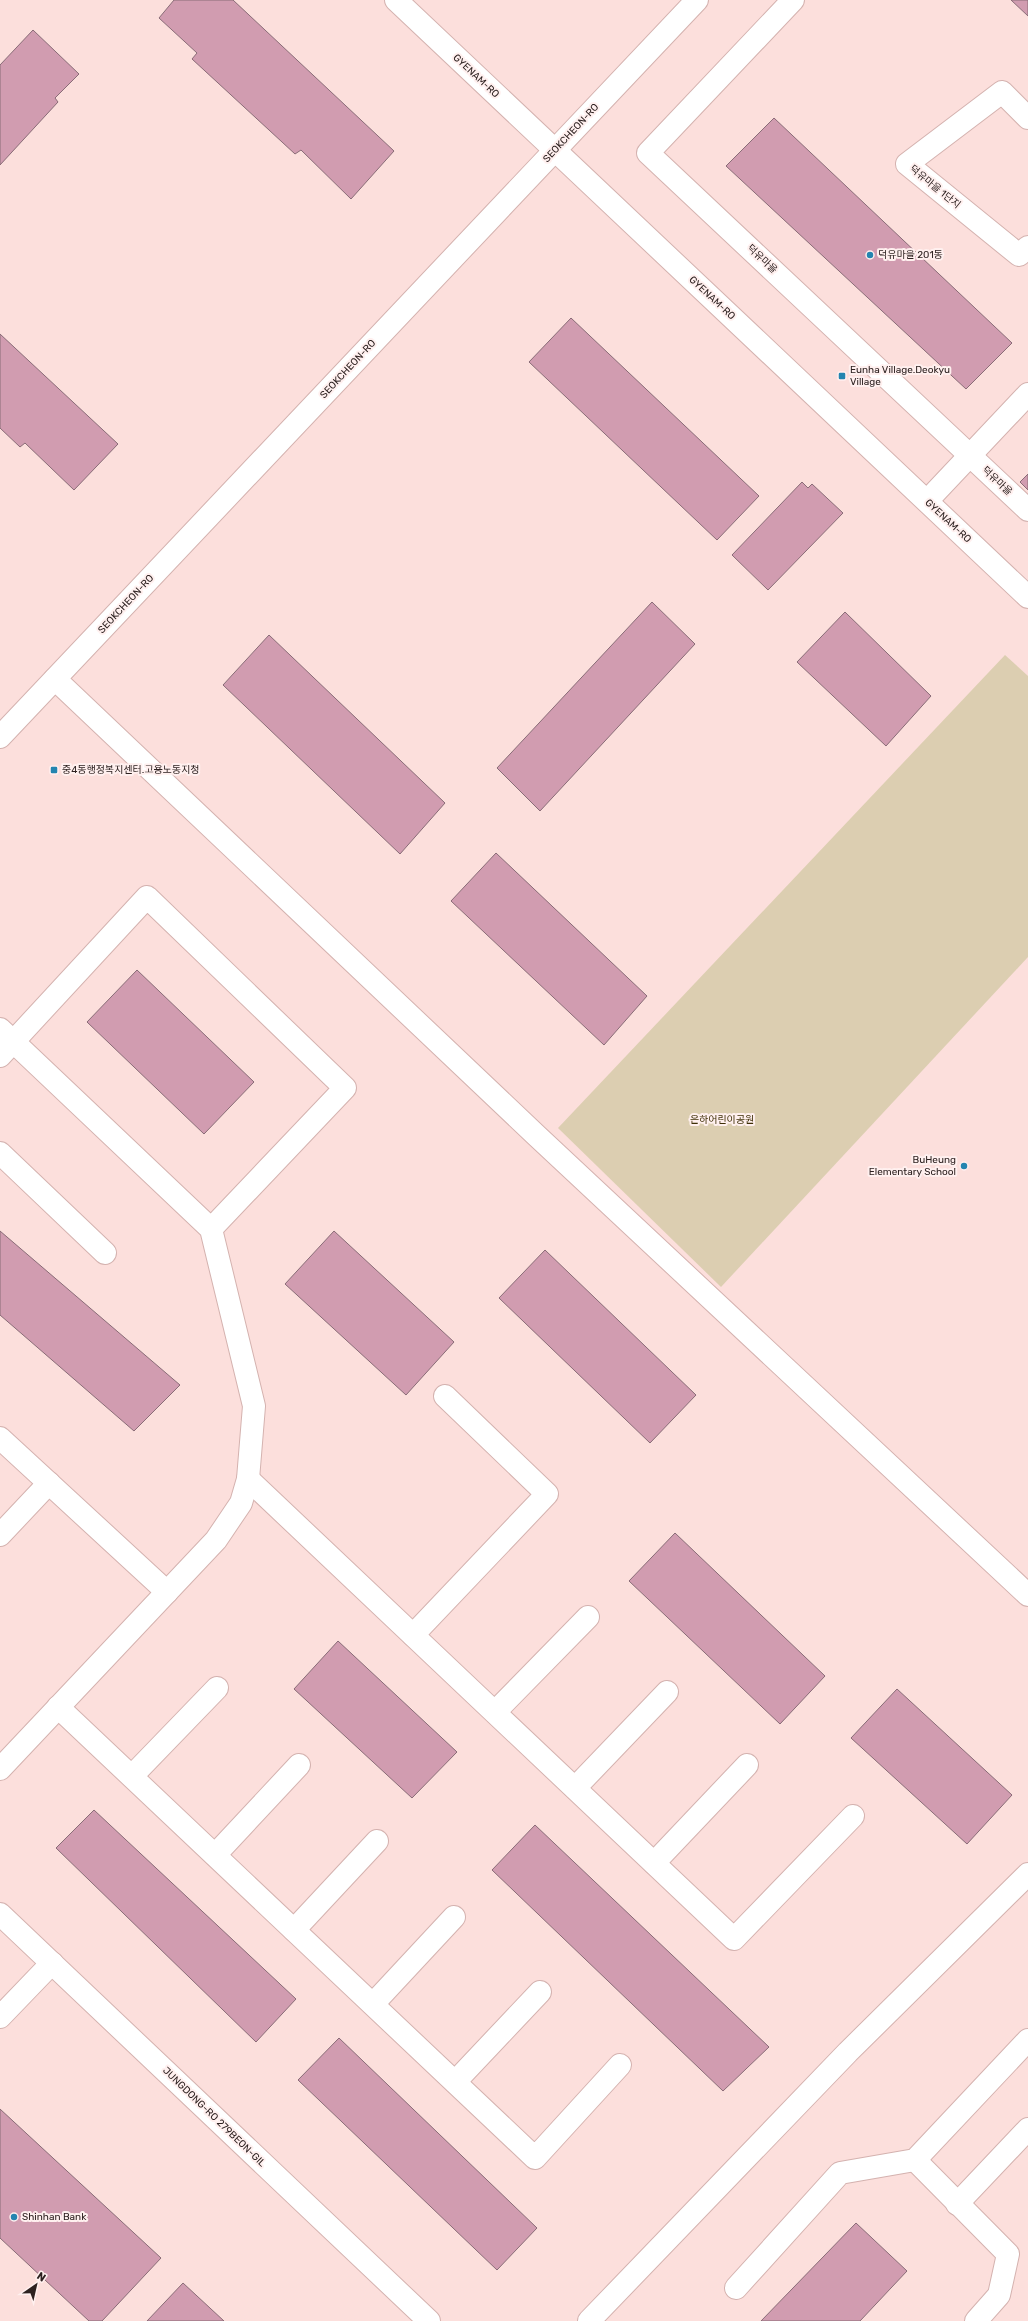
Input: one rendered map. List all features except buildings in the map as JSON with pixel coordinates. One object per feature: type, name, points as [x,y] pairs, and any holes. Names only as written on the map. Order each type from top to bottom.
[{"type":"street","name":"GYENAM-RO","points":[[396,0],[1028,597]]},
{"type":"street","name":"SEOKCHEON-RO","points":[[0,737],[697,0]]},
{"type":"street","name":"덕유마을","points":[[793,0],[648,152],[1028,510]]},
{"type":"street","name":"덕유마을 1단지","points":[[1028,118],[1002,92],[907,164],[1019,255],[1028,247]]},
{"type":"street","points":[[927,501],[1028,394]]},
{"type":"street","points":[[55,679],[537,1136],[1028,1595]]},
{"type":"street","points":[[0,1769],[216,1540],[241,1503],[248,1479],[254,1406],[211,1229],[5,1042],[147,897],[344,1088],[211,1229]]},
{"type":"street","points":[[0,1153],[105,1253]]},
{"type":"street","points":[[413,1635],[547,1494],[445,1396]]},
{"type":"street","points":[[0,1438],[167,1592]]},
{"type":"street","points":[[248,1479],[734,1939],[853,1816]]},
{"type":"street","points":[[0,1536],[49,1483]]},
{"type":"street","points":[[495,1712],[588,1617]]},
{"type":"street","points":[[132,1776],[217,1688]]},
{"type":"street","points":[[575,1788],[667,1692]]},
{"type":"street","points":[[58,1707],[535,2158],[620,2065]]},
{"type":"street","points":[[654,1863],[746,1765]]},
{"type":"street","points":[[215,1855],[299,1766]]},
{"type":"street","points":[[294,1930],[377,1841]]},
{"type":"street","points":[[589,2321],[848,2052],[1028,1874]]},
{"type":"street","name":"JUNGDONG-RO 279BEON-GIL","points":[[0,1914],[429,2321]]},
{"type":"street","points":[[373,2004],[454,1917]]},
{"type":"street","points":[[0,2017],[52,1963]]},
{"type":"street","points":[[455,2082],[540,1992]]},
{"type":"street","points":[[736,2288],[840,2173],[915,2160],[1028,2040]]},
{"type":"street","points":[[957,2204],[1028,2130]]},
{"type":"street","points":[[915,2160],[1008,2254],[999,2295],[976,2321]]},
{"type":"green space","name":"은하어린이공원","points":[[1005,655],[1028,676],[1028,957],[721,1287],[558,1128]]},
{"type":"place","name":"덕유마을 201동","points":[[870,255]]},
{"type":"place","name":"Eunha Village.Deokyu Village","points":[[842,376]]},
{"type":"place","name":"중4동행정복지센터.고용노동지청","points":[[54,770]]},
{"type":"place","name":"BuHeung Elementary School","points":[[964,1166]]},
{"type":"place","name":"Shinhan Bank","points":[[14,2217]]}]
